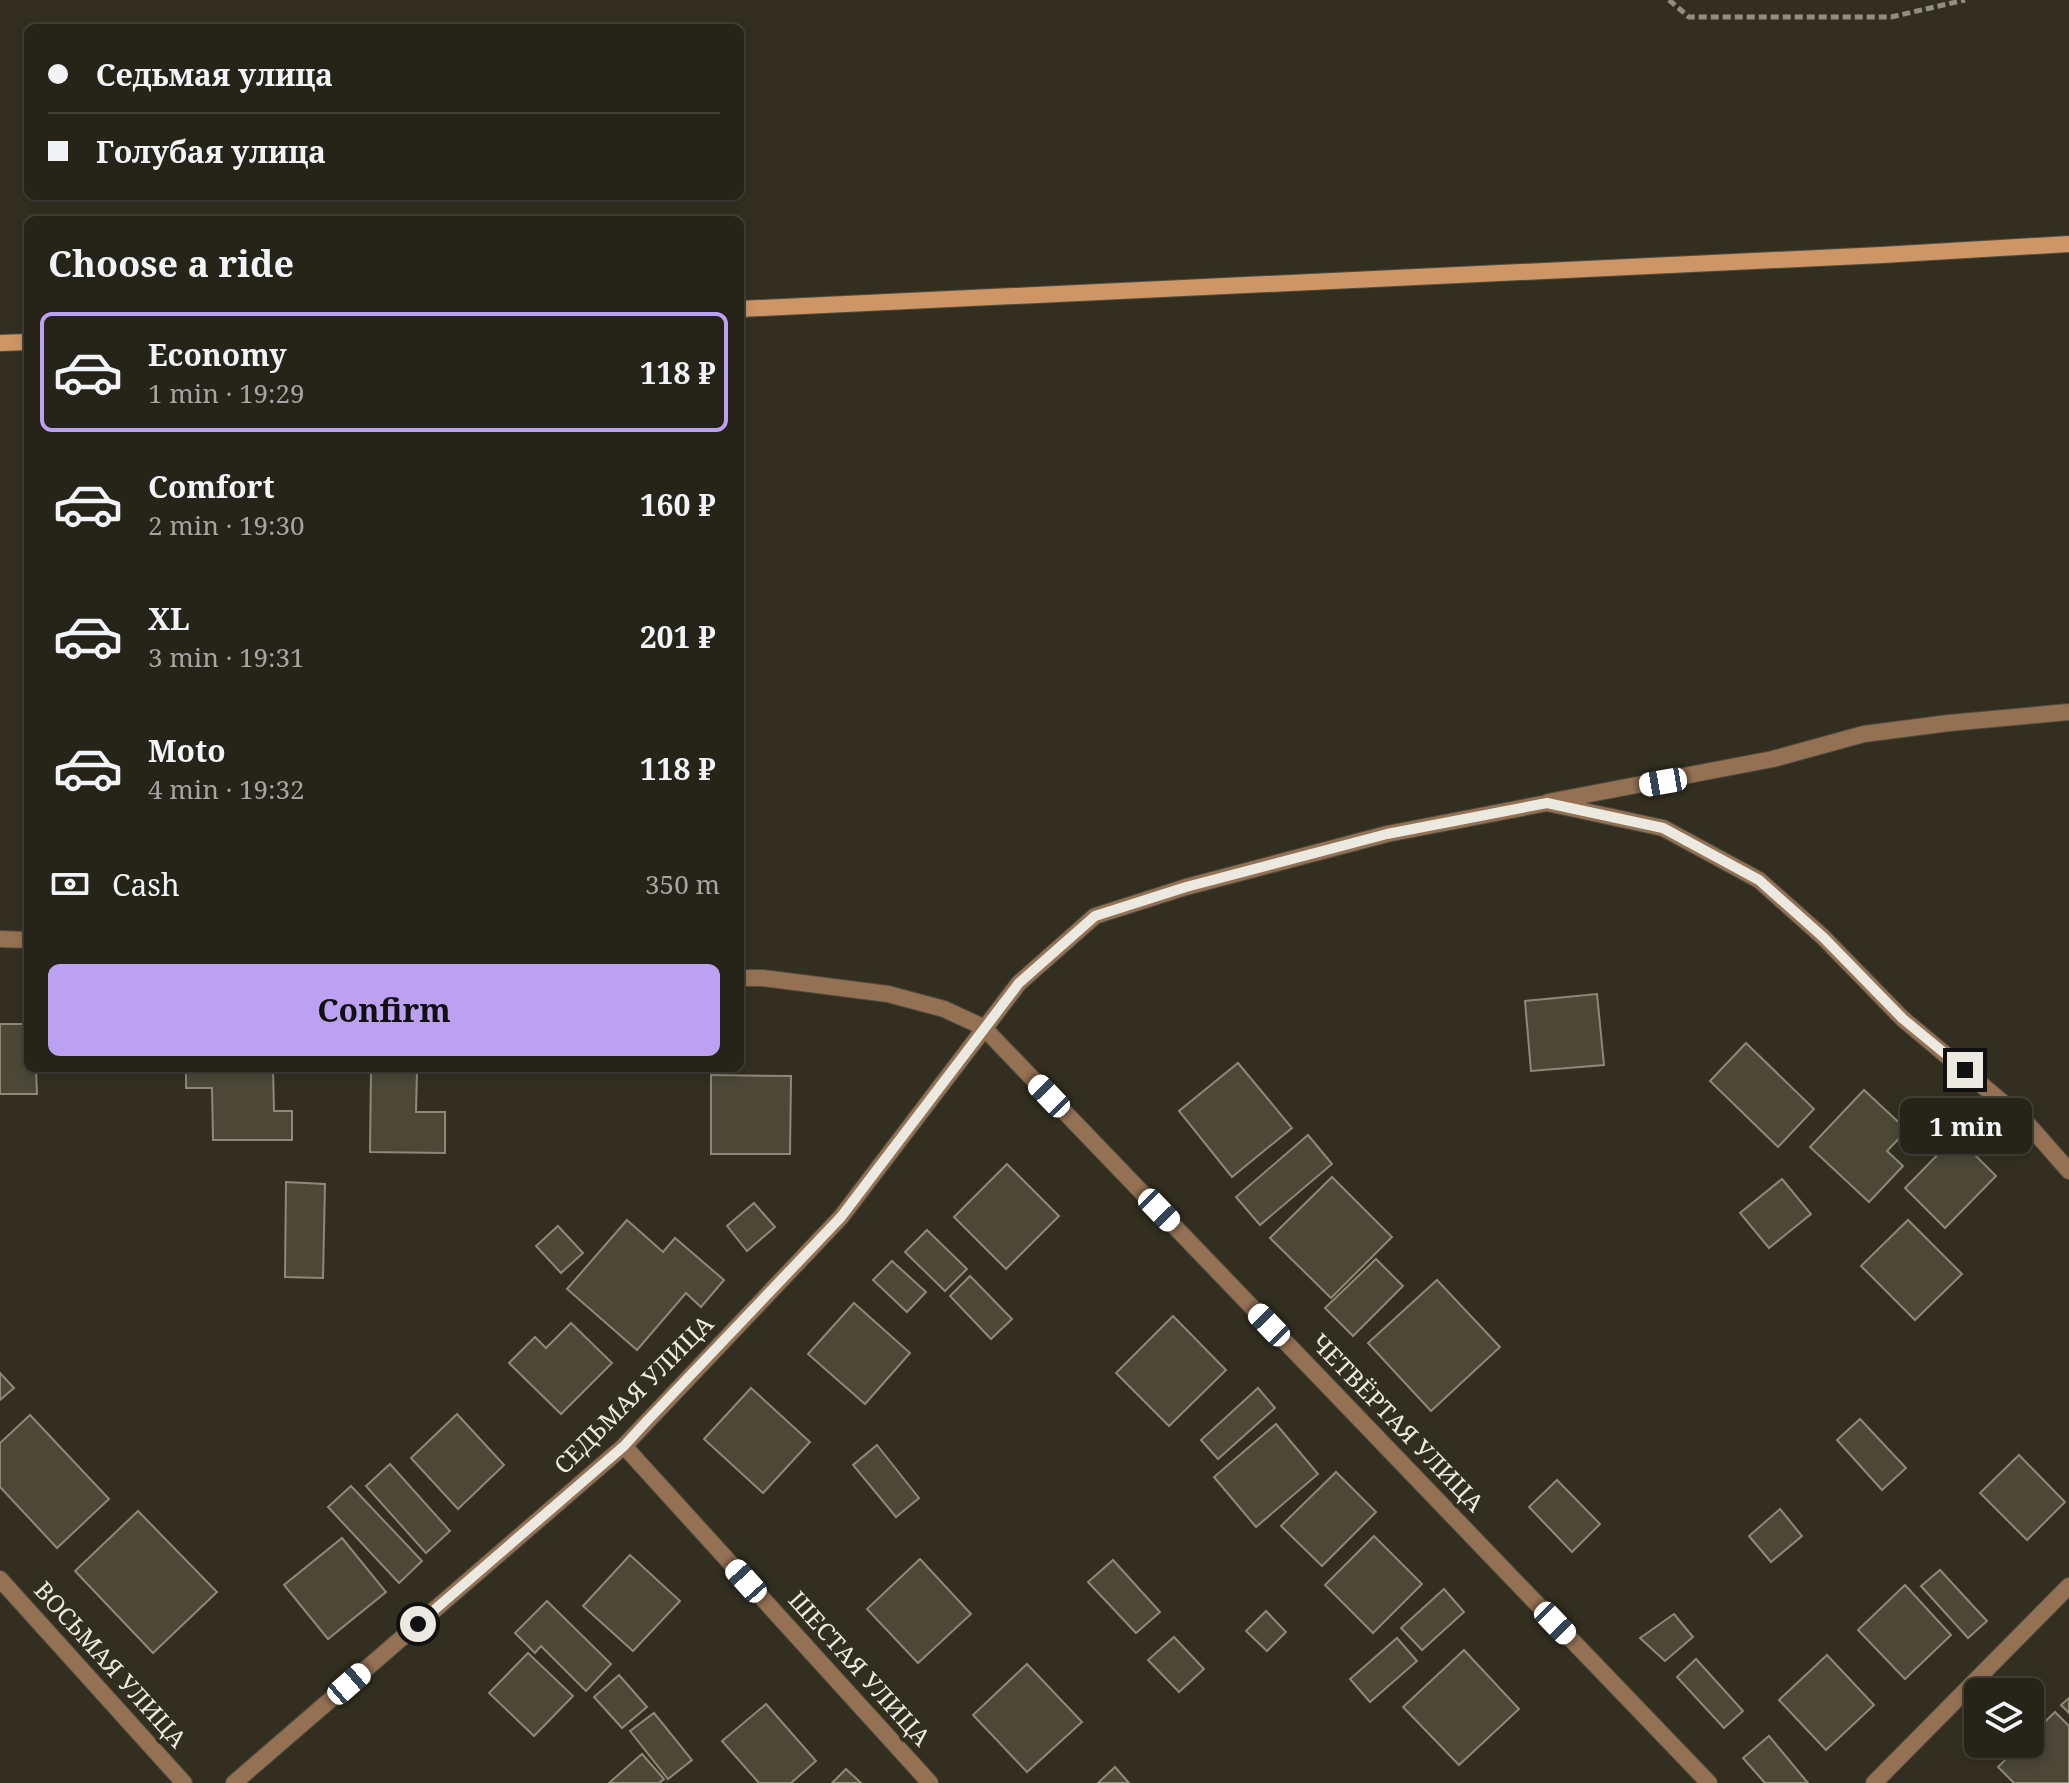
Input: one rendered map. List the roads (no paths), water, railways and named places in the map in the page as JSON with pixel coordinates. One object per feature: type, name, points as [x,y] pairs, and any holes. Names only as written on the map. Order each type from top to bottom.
[{"type":"main road","points":[[744,309],[2069,244]]},
{"type":"main road","points":[[0,343],[24,342]]},
{"type":"street","name":"СЕДЬМАЯ УЛИЦА","points":[[234,1783],[624,1446],[841,1217],[1019,983],[1095,916],[1186,887],[1387,834],[1759,762],[1864,734],[2069,712]]},
{"type":"street","points":[[1547,803],[1663,828],[1759,880],[1823,937],[1903,1019],[2026,1122],[2069,1171]]},
{"type":"street","points":[[0,939],[24,940]]},
{"type":"street","points":[[744,978],[888,994],[944,1009],[983,1027]]},
{"type":"street","name":"ЧЕТВЁРТАЯ УЛИЦА","points":[[983,1027],[1709,1783]]},
{"type":"street","name":"ШЕСТАЯ УЛИЦА","points":[[624,1446],[930,1783]]},
{"type":"street","name":"ВОСЬМАЯ УЛИЦА","points":[[0,1579],[184,1783]]},
{"type":"street","points":[[1874,1783],[2069,1586]]}]
